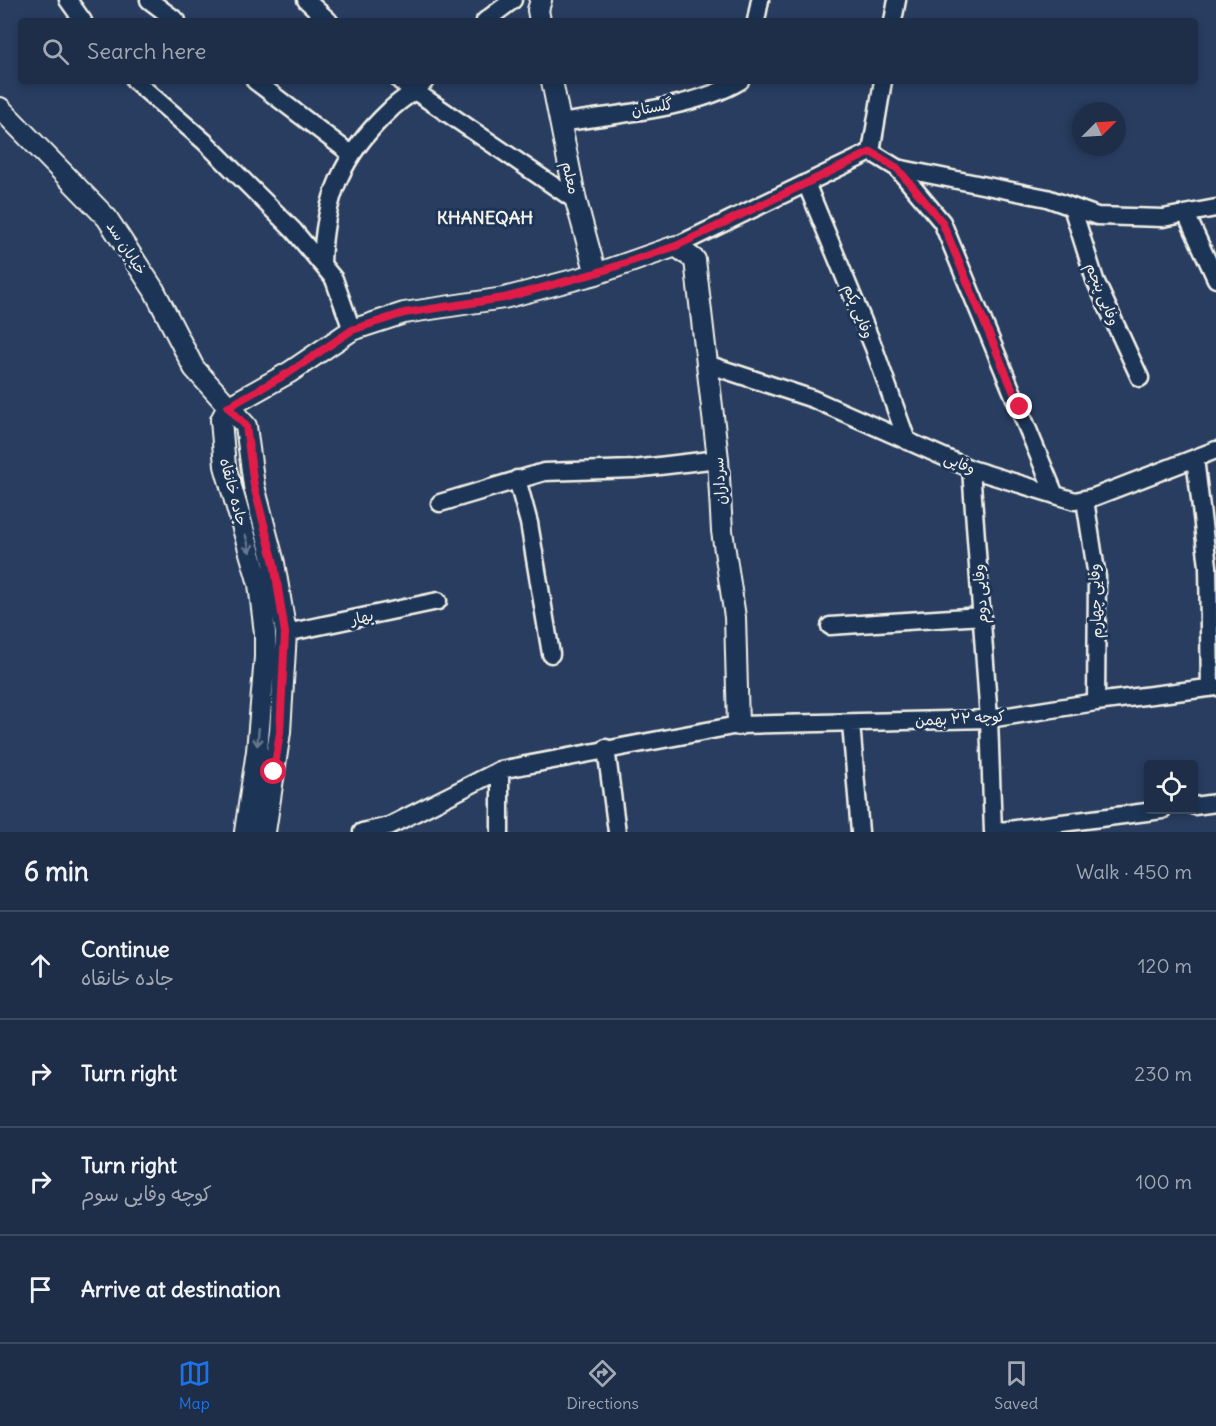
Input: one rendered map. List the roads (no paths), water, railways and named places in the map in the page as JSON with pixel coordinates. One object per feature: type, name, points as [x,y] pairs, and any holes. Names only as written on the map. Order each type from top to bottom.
[{"type":"street","points":[[68,0],[81,18]]},
{"type":"street","points":[[149,0],[173,18]]},
{"type":"street","points":[[306,0],[326,18]]},
{"type":"street","points":[[489,18],[513,0]]},
{"type":"street","points":[[757,18],[760,0]]},
{"type":"street","points":[[894,18],[897,0]]},
{"type":"street","points":[[138,84],[205,142],[294,231],[334,279],[352,330]]},
{"type":"street","points":[[259,84],[351,154]]},
{"type":"street","name":"معلم","points":[[553,84],[576,201],[596,273]]},
{"type":"street","name":"گلستان","points":[[560,123],[678,103],[722,92],[735,84]]},
{"type":"street","points":[[871,152],[882,84]]},
{"type":"street","points":[[322,264],[323,232],[330,198],[351,154],[376,123],[397,103],[420,87],[576,201]]},
{"type":"street","name":"خیابان سد","points":[[0,108],[107,218],[154,290],[194,369],[228,407]]},
{"type":"street","points":[[871,152],[897,168],[942,222],[1054,495]]},
{"type":"street","points":[[228,407],[290,372],[352,330],[404,313],[504,298],[596,273],[676,246],[871,152]]},
{"type":"street","points":[[897,168],[1047,198],[1097,216],[1163,218],[1216,208]]},
{"type":"street","name":"وفایی یکم","points":[[806,183],[874,348],[908,441]]},
{"type":"street","name":"وفایی پنجم","points":[[1072,207],[1095,280],[1140,378]]},
{"type":"street","points":[[1186,214],[1216,279]]},
{"type":"street","name":"سرداران","points":[[676,246],[694,260],[718,459],[722,531],[735,616],[738,725]]},
{"type":"street","name":"وفایی","points":[[707,364],[813,399],[971,469],[1075,501],[1084,500],[1216,450]]},
{"type":"street","name":"جاده خانقاه","points":[[245,832],[257,751],[265,633],[259,584],[225,466],[221,420],[228,407],[246,426],[254,486],[274,563],[285,633],[280,732],[265,832]]},
{"type":"street","points":[[1195,458],[1208,566],[1213,688]]},
{"type":"street","points":[[440,503],[544,472],[634,469],[718,459]]},
{"type":"street","name":"وفایی دوم","points":[[971,469],[989,719],[993,832]]},
{"type":"street","points":[[517,479],[529,524],[551,654]]},
{"type":"street","name":"وفایی چهارم","points":[[1084,500],[1097,577],[1096,702]]},
{"type":"street","name":"بهار","points":[[285,633],[438,601]]},
{"type":"street","points":[[830,626],[982,616]]},
{"type":"street","name":"کوچه ۲۲ بهمن","points":[[362,832],[389,829],[500,770],[606,748],[738,725],[989,719],[1096,702],[1213,688]]},
{"type":"street","points":[[850,723],[860,832]]},
{"type":"street","points":[[606,748],[617,832]]},
{"type":"street","points":[[500,770],[500,832]]},
{"type":"street","points":[[1198,805],[1216,803]]},
{"type":"street","points":[[993,832],[1046,823],[1144,812]]},
{"type":"district","name":"KHANEQAH","points":[[485,217]]}]
